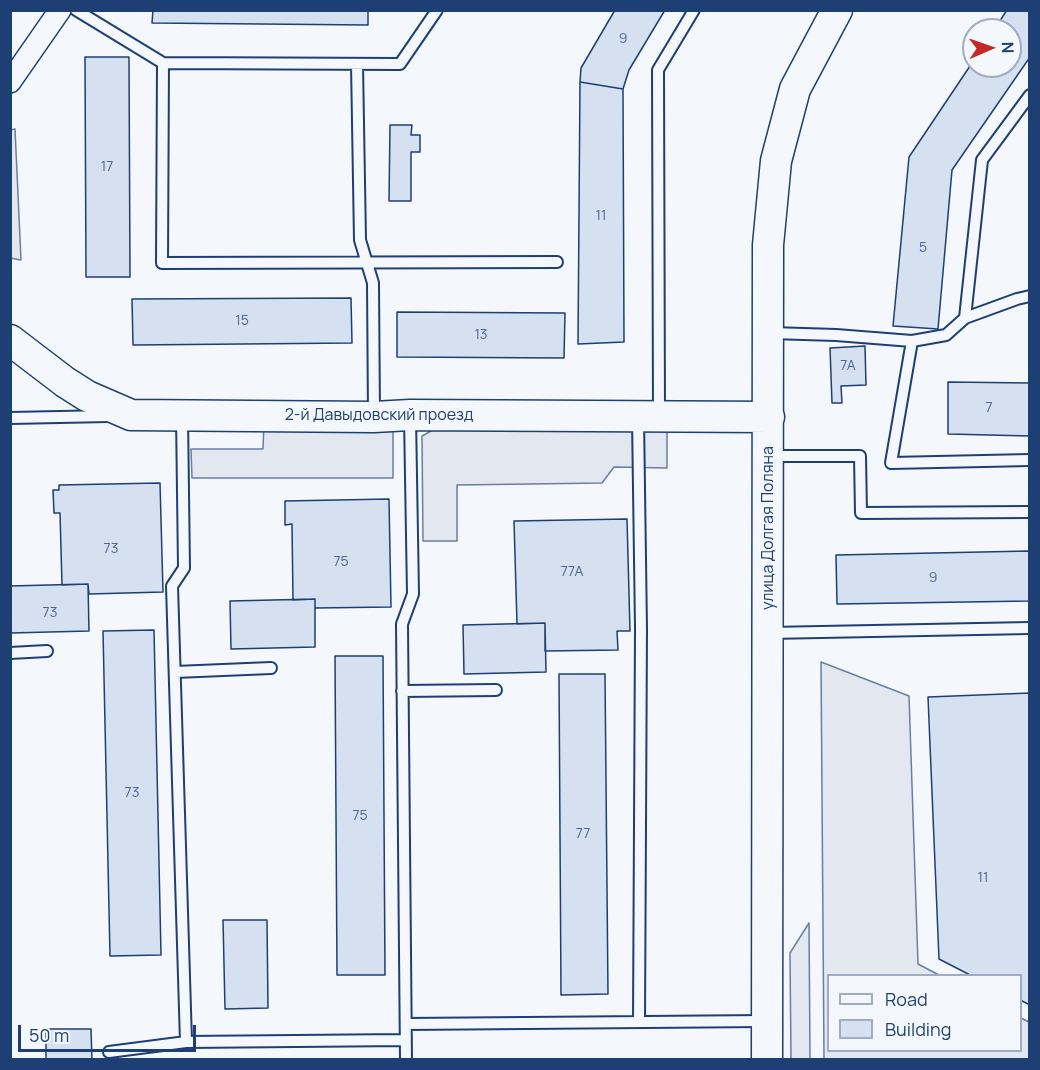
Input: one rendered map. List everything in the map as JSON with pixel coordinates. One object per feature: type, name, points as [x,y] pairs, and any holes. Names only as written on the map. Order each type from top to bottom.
[{"type":"main road","name":"улица Долгая Поляна","points":[[767,1059],[768,245],[776,160],[795,89],[837,10]]},
{"type":"main road","name":"2-й Давыдовский проезд","points":[[10,340],[87,396],[131,415],[769,417]]},
{"type":"street","points":[[10,82],[60,10]]},
{"type":"lane","points":[[76,10],[163,63],[357,64],[400,64],[437,10]]},
{"type":"lane","points":[[639,1021],[641,629],[658,70],[694,10]]},
{"type":"lane","points":[[163,63],[162,263],[557,262]]},
{"type":"lane","points":[[357,64],[360,240],[373,283],[374,417]]},
{"type":"lane","points":[[965,318],[981,160],[1029,95]]},
{"type":"lane","points":[[768,333],[912,341],[946,335],[965,318],[1017,298],[1029,296]]},
{"type":"lane","points":[[912,341],[891,463],[1029,460]]},
{"type":"lane","points":[[10,418],[131,415]]},
{"type":"lane","points":[[406,1059],[402,624],[413,594],[410,415]]},
{"type":"lane","points":[[182,416],[184,568],[172,586],[186,1042]]},
{"type":"lane","points":[[769,456],[860,456],[861,513],[1029,512]]},
{"type":"lane","points":[[768,633],[1029,628]]},
{"type":"lane","points":[[10,653],[46,651]]},
{"type":"lane","points":[[175,672],[271,669]]},
{"type":"lane","points":[[402,691],[496,690]]},
{"type":"lane","points":[[406,1024],[767,1020]]},
{"type":"lane","points":[[109,1052],[186,1042],[405,1040]]},
{"type":"shaded area","points":[[15,129],[21,260],[10,258],[10,130]]},
{"type":"shaded area","points":[[264,423],[393,424],[393,478],[192,478],[191,449],[263,449]]},
{"type":"shaded area","points":[[442,425],[667,428],[667,468],[614,467],[602,483],[457,485],[457,541],[423,541],[422,436]]},
{"type":"shaded area","points":[[821,662],[909,696],[918,964],[937,974],[827,974],[827,1052],[1022,1052],[1022,1018],[1029,1022],[1029,1059],[824,1059]]},
{"type":"shaded area","points":[[809,923],[810,1059],[791,1059],[790,953]]},
{"type":"building","points":[[153,10],[368,10],[368,25],[152,23]]},
{"type":"building","points":[[615,10],[665,10],[629,70],[623,89],[580,82],[581,68]]},
{"type":"building","points":[[1007,10],[1030,10],[1030,57],[1022,69],[1022,18],[1002,18]]},
{"type":"building","points":[[85,57],[129,57],[130,277],[86,277]]},
{"type":"building","points":[[962,78],[1016,78],[952,170],[938,329],[893,326],[909,157]]},
{"type":"building","points":[[580,82],[623,89],[624,342],[578,344]]},
{"type":"building","points":[[390,125],[412,125],[411,135],[420,135],[420,152],[411,152],[411,201],[389,201]]},
{"type":"building","points":[[351,298],[352,343],[133,345],[132,299]]},
{"type":"building","points":[[397,312],[565,313],[564,358],[397,357]]},
{"type":"building","points":[[865,346],[866,385],[841,386],[842,403],[832,403],[830,348]]},
{"type":"building","points":[[948,382],[1030,383],[1030,436],[948,434]]},
{"type":"building","points":[[160,483],[163,592],[89,594],[88,584],[62,585],[60,513],[54,513],[53,490],[59,490],[59,485]]},
{"type":"building","points":[[389,499],[391,607],[315,608],[315,599],[293,600],[292,524],[285,525],[285,501]]},
{"type":"building","points":[[627,519],[630,631],[617,631],[618,650],[545,651],[545,623],[517,624],[514,521]]},
{"type":"building","points":[[1030,551],[1030,601],[837,604],[836,555]]},
{"type":"building","points":[[88,584],[89,631],[10,633],[10,586]]},
{"type":"building","points":[[315,599],[315,647],[231,649],[230,601]]},
{"type":"building","points":[[545,623],[546,672],[464,674],[463,625]]},
{"type":"building","points":[[154,630],[161,955],[110,956],[103,631]]},
{"type":"building","points":[[335,656],[383,656],[385,975],[337,975]]},
{"type":"building","points":[[559,674],[605,674],[608,994],[561,995]]},
{"type":"building","points":[[1030,693],[1030,1005],[1022,1001],[1022,974],[968,974],[939,959],[928,697]]},
{"type":"building","points":[[223,920],[267,920],[268,1008],[225,1009]]},
{"type":"building","points":[[46,1029],[91,1029],[92,1060],[46,1060]]}]
